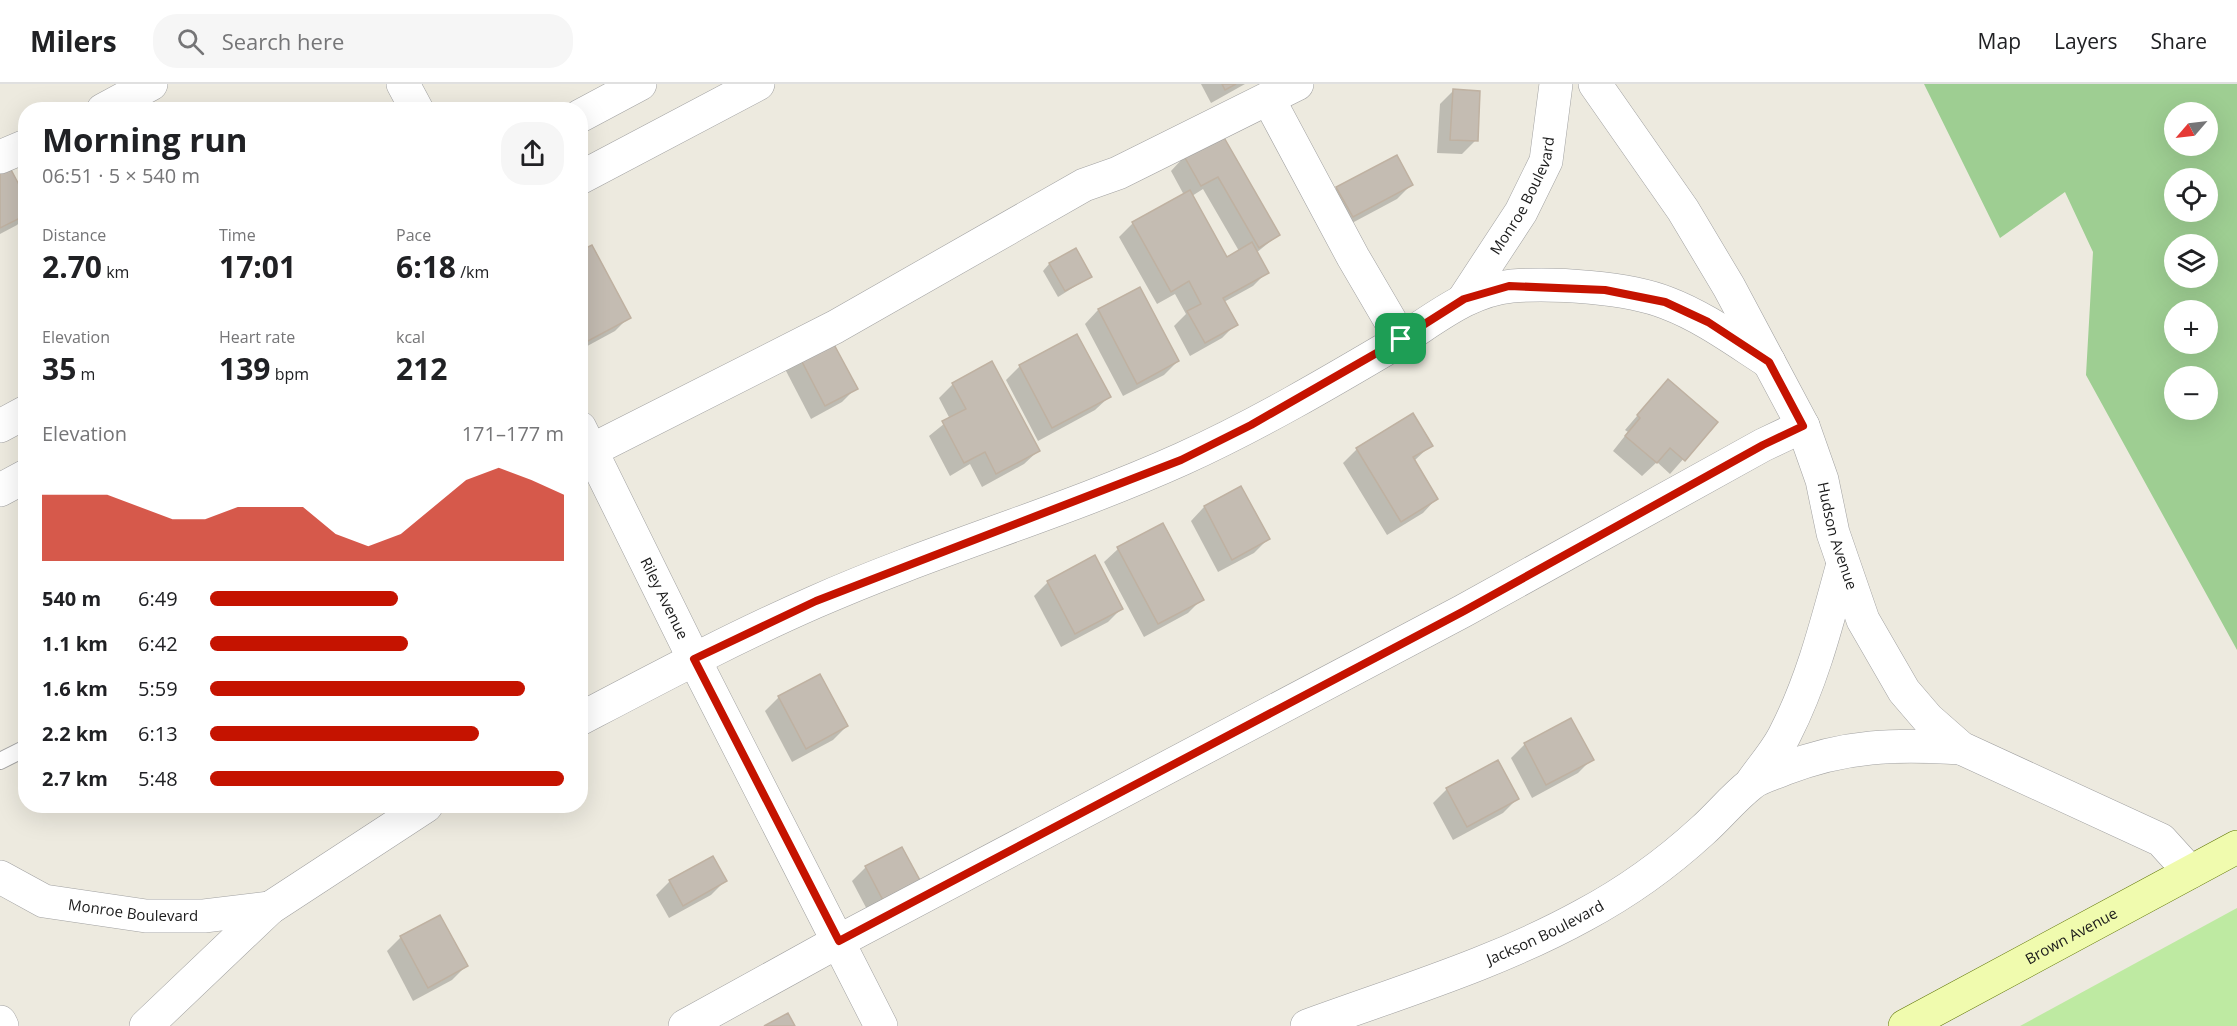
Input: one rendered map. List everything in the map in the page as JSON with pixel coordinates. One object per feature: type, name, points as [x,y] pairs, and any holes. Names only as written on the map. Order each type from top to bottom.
[{"type":"street","points":[[118,102],[151,84]]},
{"type":"street","points":[[403,84],[413,102]]},
{"type":"street","points":[[588,112],[640,84]]},
{"type":"street","points":[[588,174],[758,84]]},
{"type":"street","points":[[588,442],[835,327],[1084,185],[1118,173],[1269,100],[1297,84]]},
{"type":"street","name":"Monroe Boulevard","points":[[1464,299],[1521,212],[1546,161],[1556,84]]},
{"type":"street","name":"Hudson Avenue","points":[[1594,84],[1683,210],[1729,287],[1803,426],[1822,480],[1843,564],[1863,620],[1904,692],[1928,719],[1961,748],[2161,840],[2190,872]]},
{"type":"street","points":[[1269,100],[1353,257],[1401,339]]},
{"type":"street","points":[[0,157],[18,149]]},
{"type":"street","name":"Monroe Boulevard","points":[[588,715],[694,659],[816,601],[1181,460],[1251,425],[1401,339],[1464,299],[1509,286],[1557,286],[1625,294],[1665,302],[1708,322],[1769,362]]},
{"type":"street","points":[[0,426],[18,416]]},
{"type":"street","points":[[685,1026],[839,941],[1464,611],[1763,445],[1803,426]]},
{"type":"street","name":"Riley Avenue","points":[[588,452],[881,1026]]},
{"type":"street","points":[[0,490],[18,480]]},
{"type":"street","name":"Jackson Boulevard","points":[[1307,1026],[1470,967],[1530,942],[1585,915],[1647,877],[1702,831],[1752,782],[1785,735],[1818,658],[1843,564]]},
{"type":"street","name":"Jackson Boulevard","points":[[1752,782],[1816,756],[1868,746],[1903,744],[1961,748]]},
{"type":"street","name":"Monroe Boulevard","points":[[146,1026],[270,908],[415,813]]},
{"type":"street","name":"Brown Avenue","points":[[1905,1026],[2237,847]]},
{"type":"street","name":"Monroe Boulevard","points":[[0,877],[44,901],[146,916],[204,916],[270,908]]},
{"type":"street","points":[[0,1022],[2,1026]]},
{"type":"lane","points":[[0,761],[18,752]]},
{"type":"green space","points":[[1924,84],[2237,84],[2237,650],[2086,375],[2093,252],[2065,192],[2000,238]]},
{"type":"green space","points":[[2237,908],[2237,1026],[2020,1026]]},
{"type":"building","points":[[1222,84],[1236,84],[1225,90]]},
{"type":"building","points":[[1453,89],[1480,91],[1478,141],[1450,140]]},
{"type":"building","points":[[1222,134],[1280,235],[1259,248],[1218,177],[1201,186],[1184,156]]},
{"type":"building","points":[[1397,155],[1413,185],[1353,217],[1336,187]]},
{"type":"building","points":[[8,164],[18,183],[18,219],[0,228],[0,168]]},
{"type":"building","points":[[1190,190],[1227,257],[1252,242],[1269,273],[1223,298],[1238,325],[1205,343],[1187,311],[1201,304],[1189,281],[1171,292],[1132,222]]},
{"type":"building","points":[[592,245],[631,318],[588,341],[588,247]]},
{"type":"building","points":[[1076,248],[1092,277],[1065,291],[1049,263]]},
{"type":"building","points":[[1140,287],[1179,361],[1137,384],[1098,309]]},
{"type":"building","points":[[1077,334],[1111,397],[1052,428],[1019,365]]},
{"type":"building","points":[[830,337],[858,389],[825,406],[798,354]]},
{"type":"building","points":[[992,361],[1040,451],[996,474],[985,452],[964,463],[942,421],[966,409],[952,383]]},
{"type":"building","points":[[1668,379],[1718,422],[1685,461],[1670,448],[1657,463],[1625,436],[1640,418],[1637,415]]},
{"type":"building","points":[[1413,413],[1433,446],[1413,457],[1438,499],[1401,522],[1356,448]]},
{"type":"building","points":[[1241,486],[1270,539],[1232,560],[1204,506]]},
{"type":"building","points":[[1163,523],[1204,600],[1158,624],[1117,547]]},
{"type":"building","points":[[1095,555],[1123,609],[1075,634],[1047,581]]},
{"type":"building","points":[[820,674],[848,726],[806,749],[778,696]]},
{"type":"building","points":[[1571,718],[1594,760],[1546,785],[1524,743]]},
{"type":"building","points":[[1498,760],[1519,799],[1467,827],[1446,788]]},
{"type":"building","points":[[902,847],[922,884],[885,904],[865,866]]},
{"type":"building","points":[[713,856],[727,881],[683,906],[669,880]]},
{"type":"building","points":[[440,915],[468,966],[428,988],[400,936]]},
{"type":"building","points":[[788,1013],[795,1026],[764,1026]]},
{"type":"route","points":[[1509,286],[1557,286],[1605,290],[1665,302],[1708,322],[1769,362],[1803,426],[1763,445],[1464,611],[839,941],[694,659],[816,601],[1181,460],[1251,425],[1401,339],[1464,299],[1509,286]]}]
